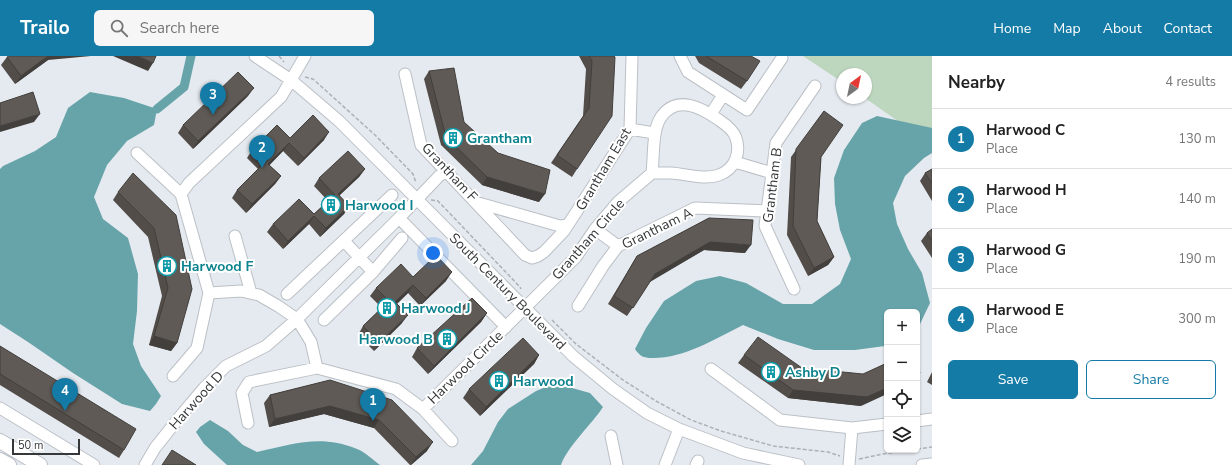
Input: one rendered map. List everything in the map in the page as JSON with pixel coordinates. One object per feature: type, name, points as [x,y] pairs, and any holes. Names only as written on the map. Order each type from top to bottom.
[{"type":"main road","points":[[0,441],[40,465]]},
{"type":"main road","points":[[0,460],[9,465]]},
{"type":"street","name":"South Century Boulevard","points":[[255,56],[291,80],[339,121],[573,356],[613,389],[647,413],[679,429],[743,453],[799,465]]},
{"type":"street","points":[[181,194],[189,182],[281,97],[305,56]]},
{"type":"street","name":"Grantham East","points":[[566,228],[630,129],[632,56]]},
{"type":"street","points":[[680,56],[688,72],[747,110],[782,58]]},
{"type":"street","name":"Grantham F","points":[[405,74],[421,145],[475,202],[566,228]]},
{"type":"street","name":"Grantham B","points":[[794,289],[765,226],[776,143],[815,86]]},
{"type":"street","points":[[711,114],[723,95]]},
{"type":"street","points":[[682,104],[696,106],[711,114],[726,125],[736,136],[738,151],[735,162],[728,170],[714,176],[670,173],[652,174],[654,133],[661,117],[671,107],[682,104]]},
{"type":"street","points":[[630,129],[654,133]]},
{"type":"street","points":[[137,153],[181,194],[209,293],[196,348],[173,376]]},
{"type":"street","points":[[735,162],[772,173]]},
{"type":"street","name":"Harwood D","points":[[145,465],[155,448],[182,414],[204,388],[226,366],[266,346],[297,319],[444,171]]},
{"type":"street","name":"Grantham Circle","points":[[526,308],[576,257],[595,229],[618,202],[652,174]]},
{"type":"street","points":[[288,294],[392,195]]},
{"type":"street","points":[[475,202],[525,255],[532,258],[544,252],[566,228]]},
{"type":"street","name":"Grantham A","points":[[578,306],[603,266],[618,246],[695,208],[767,211]]},
{"type":"street","points":[[399,218],[506,327]]},
{"type":"street","points":[[595,229],[618,246]]},
{"type":"street","points":[[235,236],[251,293]]},
{"type":"street","points":[[324,320],[373,272],[402,238]]},
{"type":"street","points":[[344,241],[373,272]]},
{"type":"street","points":[[209,293],[241,291],[266,298],[297,319],[311,342],[317,368],[249,382],[242,393],[248,423]]},
{"type":"street","name":"Harwood Circle","points":[[317,368],[396,389],[423,409],[526,308]]},
{"type":"street","points":[[711,370],[780,420],[852,428],[884,424]]},
{"type":"street","points":[[0,408],[94,465]]},
{"type":"street","points":[[423,409],[452,442]]},
{"type":"street","points":[[920,421],[932,419]]},
{"type":"street","points":[[849,465],[852,428]]},
{"type":"street","points":[[665,465],[679,429]]},
{"type":"street","points":[[611,436],[617,465]]},
{"type":"street","points":[[922,465],[932,464]]},
{"type":"path","points":[[279,56],[286,66]]},
{"type":"path","points":[[302,76],[313,79],[375,135],[413,174],[417,187]]},
{"type":"path","points":[[429,199],[438,201],[520,287],[522,292]]},
{"type":"path","points":[[548,316],[576,344],[624,380],[656,402],[691,420],[721,431],[772,446],[828,452],[839,456]]},
{"type":"path","points":[[920,449],[932,447]]},
{"type":"path","points":[[860,459],[890,453]]},
{"type":"green space","points":[[803,56],[932,56],[932,145],[872,103],[872,68],[836,68],[836,78]]},
{"type":"water","points":[[90,92],[124,98],[157,109],[154,125],[127,141],[107,165],[94,197],[103,219],[128,238],[138,274],[137,311],[133,344],[141,366],[161,396],[150,411],[122,404],[0,324],[0,169],[3,166],[35,151],[56,137],[68,108]]},
{"type":"water","points":[[877,116],[932,128],[932,153],[924,158],[905,176],[893,203],[897,224],[908,249],[922,273],[930,303],[920,324],[920,309],[884,309],[884,346],[855,350],[814,350],[778,339],[743,325],[700,347],[677,355],[651,358],[641,356],[635,349],[646,328],[664,301],[696,281],[720,276],[746,283],[783,304],[812,304],[840,284],[851,259],[840,230],[835,204],[834,178],[844,150],[862,123]]},
{"type":"water","points":[[553,384],[590,393],[603,407],[574,443],[561,465],[471,465],[483,451],[498,422],[508,409],[536,391]]},
{"type":"water","points":[[210,420],[228,431],[243,445],[257,452],[307,442],[331,442],[344,444],[360,450],[380,465],[227,465],[204,444],[196,432]]},
{"type":"building","points":[[48,56],[21,76],[7,57]]},
{"type":"building","points":[[138,56],[156,56],[153,63]]},
{"type":"building","name":"Grantham","points":[[589,56],[615,57],[612,116],[577,169],[557,155],[589,108],[592,61]]},
{"type":"building","points":[[706,56],[751,56],[760,61],[747,81]]},
{"type":"building","name":"Grantham","points":[[454,68],[464,122],[498,153],[550,170],[545,194],[487,177],[446,137],[429,71]]},
{"type":"building","points":[[238,72],[254,88],[198,141],[183,125]]},
{"type":"building","points":[[33,92],[40,114],[0,126],[0,103]]},
{"type":"building","points":[[824,111],[843,125],[821,157],[817,221],[834,257],[814,268],[793,226],[796,149]]},
{"type":"building","points":[[313,115],[329,132],[304,158],[289,143],[268,164],[281,176],[252,204],[237,190],[265,162],[252,150],[277,125],[290,138]]},
{"type":"building","name":"Harwood I","points":[[348,151],[365,169],[338,194],[349,206],[326,228],[314,216],[288,241],[273,224],[299,199],[314,214],[335,195],[319,178]]},
{"type":"building","points":[[932,169],[932,183],[925,173]]},
{"type":"building","name":"Harwood F","points":[[133,173],[176,215],[192,289],[177,343],[154,336],[168,288],[154,228],[118,192]]},
{"type":"building","points":[[709,218],[753,220],[751,245],[710,242],[655,274],[633,308],[614,296],[637,256]]},
{"type":"building","points":[[932,229],[932,241],[927,233]]},
{"type":"building","name":"Harwood J","points":[[436,255],[452,272],[426,298],[413,285],[395,302],[408,315],[379,343],[363,326],[389,301],[376,288],[401,264],[413,277]]},
{"type":"building","name":"Harwood B","points":[[472,298],[487,313],[434,366],[417,348]]},
{"type":"building","points":[[758,337],[802,368],[863,374],[884,364],[884,389],[867,397],[793,390],[744,355]]},
{"type":"building","name":"Harwood","points":[[523,338],[539,355],[486,407],[469,389]]},
{"type":"building","points":[[0,346],[136,429],[124,450],[0,374]]},
{"type":"building","points":[[330,380],[392,400],[433,442],[416,457],[379,420],[330,406],[275,419],[270,395]]},
{"type":"building","points":[[172,450],[196,465],[162,465]]},
{"type":"waterway","points":[[157,109],[184,87],[191,56]]},
{"type":"place","name":"Harwood G","points":[[213,115]]},
{"type":"place","name":"Grantham","points":[[453,138]]},
{"type":"place","name":"Harwood H","points":[[262,168]]},
{"type":"place","name":"Harwood I","points":[[331,205]]},
{"type":"place","name":"Harwood F","points":[[167,266]]},
{"type":"place","name":"Harwood J","points":[[387,308]]},
{"type":"place","name":"Harwood B","points":[[447,339]]},
{"type":"place","name":"Ashby D","points":[[771,372]]},
{"type":"place","name":"Harwood","points":[[499,381]]},
{"type":"place","name":"Harwood E","points":[[65,411]]},
{"type":"place","name":"Harwood C","points":[[373,421]]}]
